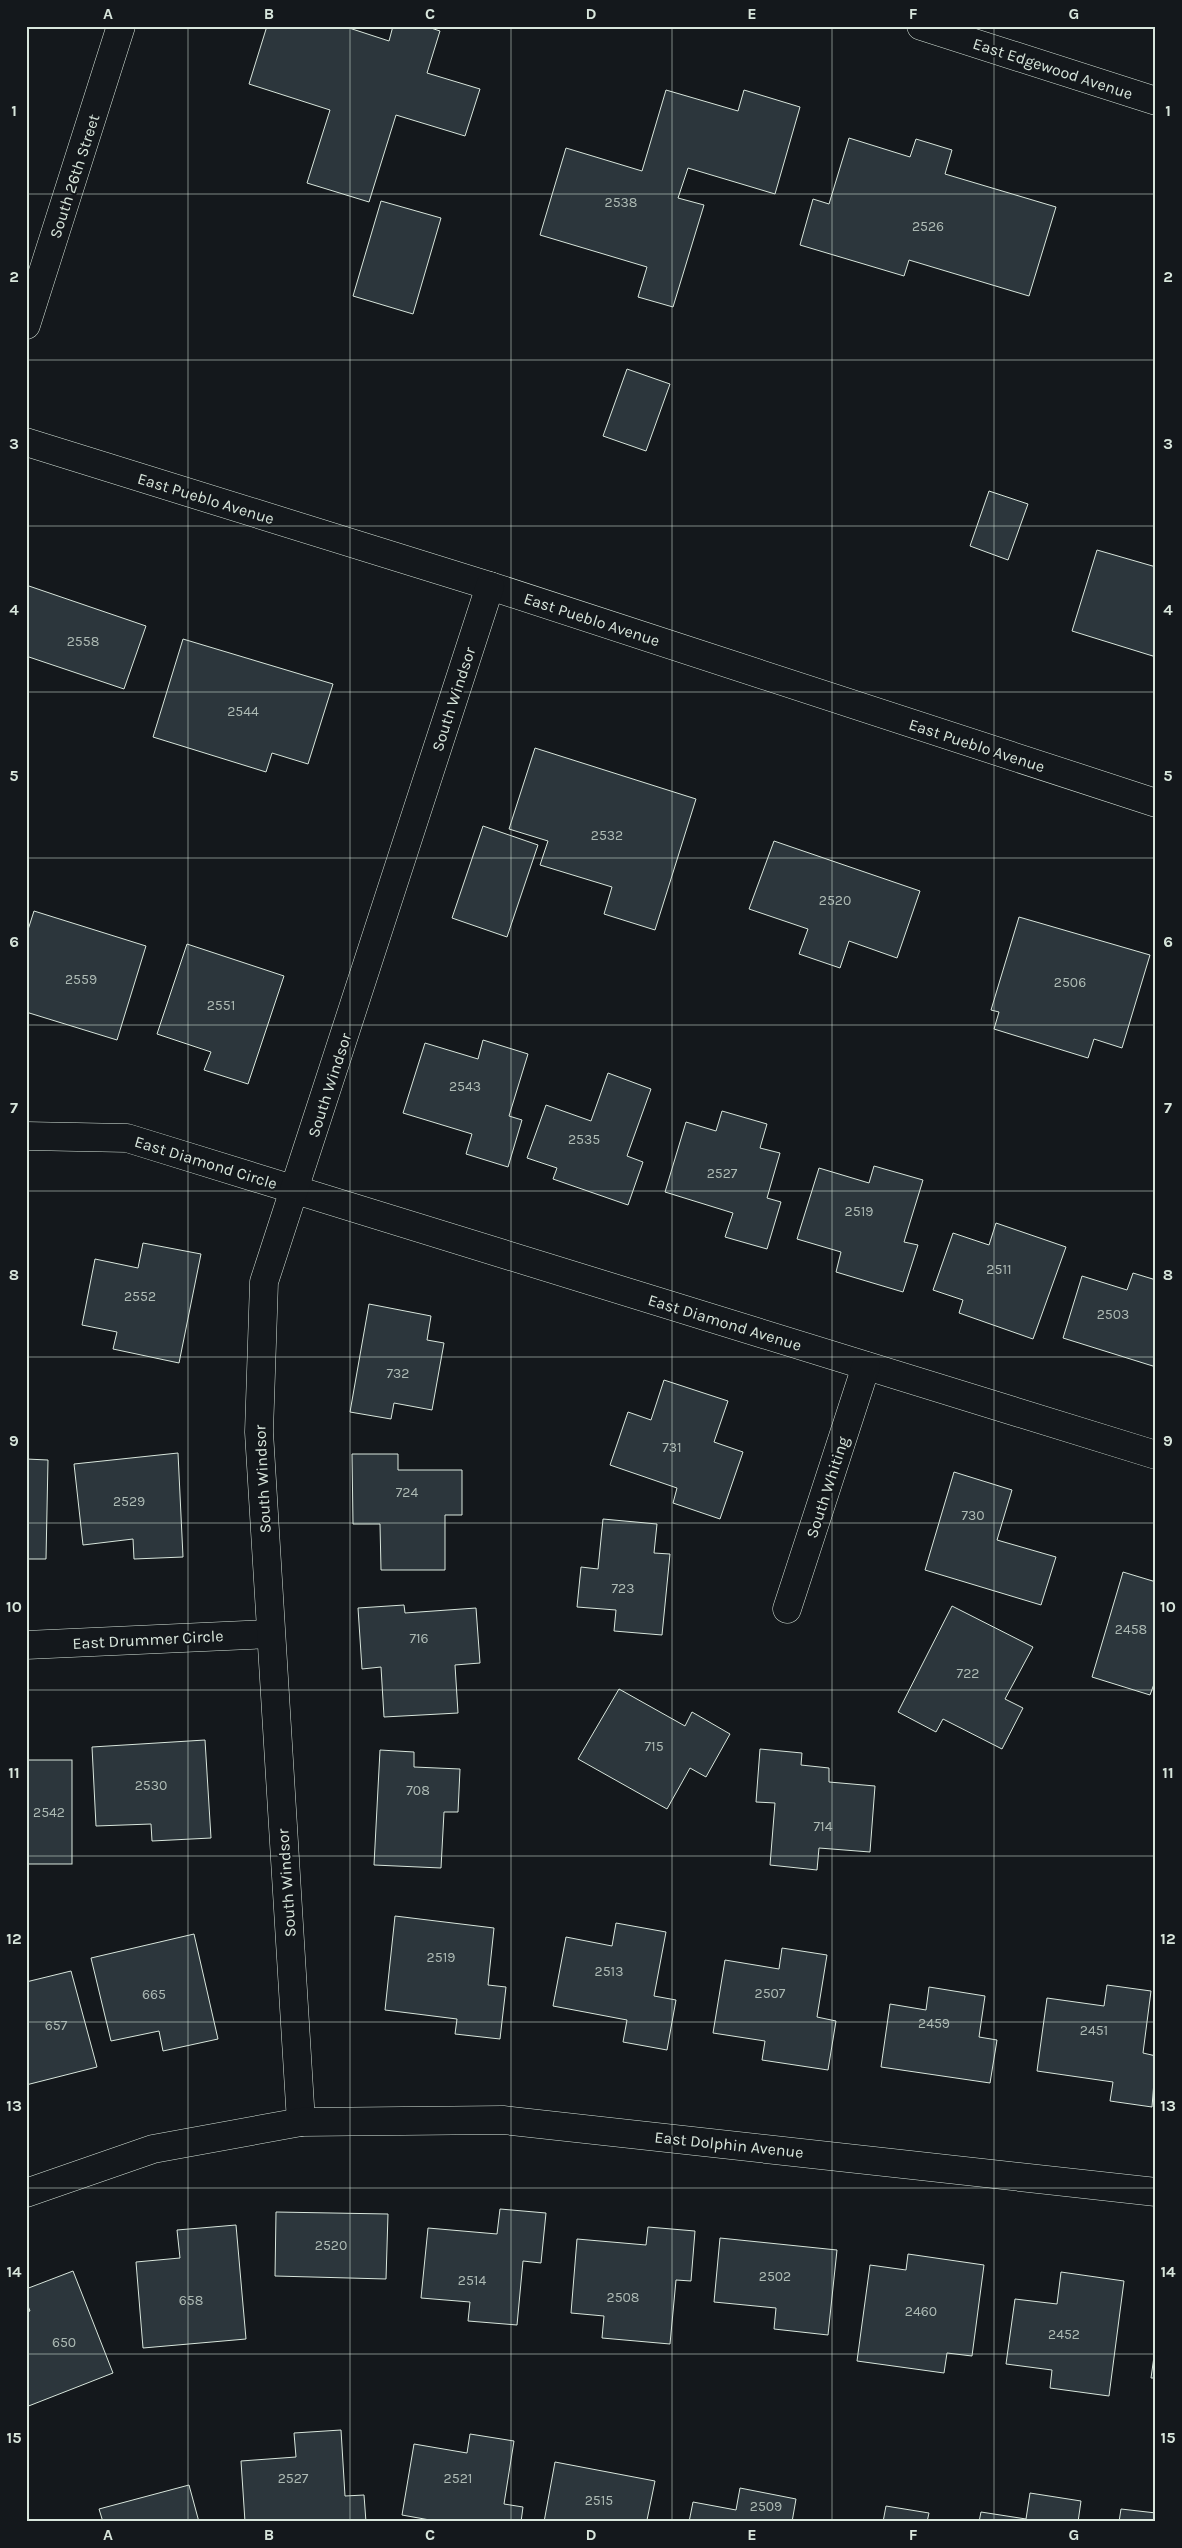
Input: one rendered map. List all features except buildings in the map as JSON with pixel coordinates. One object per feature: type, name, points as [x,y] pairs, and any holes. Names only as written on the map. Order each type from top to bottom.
[{"type":"street","name":"South 26th Street","points":[[26,325],[121,26]]},
{"type":"street","name":"East Edgewood Avenue","points":[[921,26],[1156,102]]},
{"type":"street","name":"East Pueblo Avenue","points":[[26,442],[490,586],[1156,803]]},
{"type":"street","name":"South Windsor","points":[[301,2122],[259,1432],[264,1282],[490,586]]},
{"type":"street","name":"East Diamond Circle","points":[[26,1136],[127,1138],[295,1188]]},
{"type":"street","name":"East Diamond Avenue","points":[[295,1188],[1156,1455]]},
{"type":"street","name":"South Whiting","points":[[787,1609],[866,1366]]},
{"type":"street","name":"East Drummer Circle","points":[[26,1645],[270,1634]]},
{"type":"street","name":"East Dolphin Avenue","points":[[301,2122],[503,2120],[1156,2192]]},
{"type":"street","points":[[26,2193],[153,2149],[301,2122]]}]
